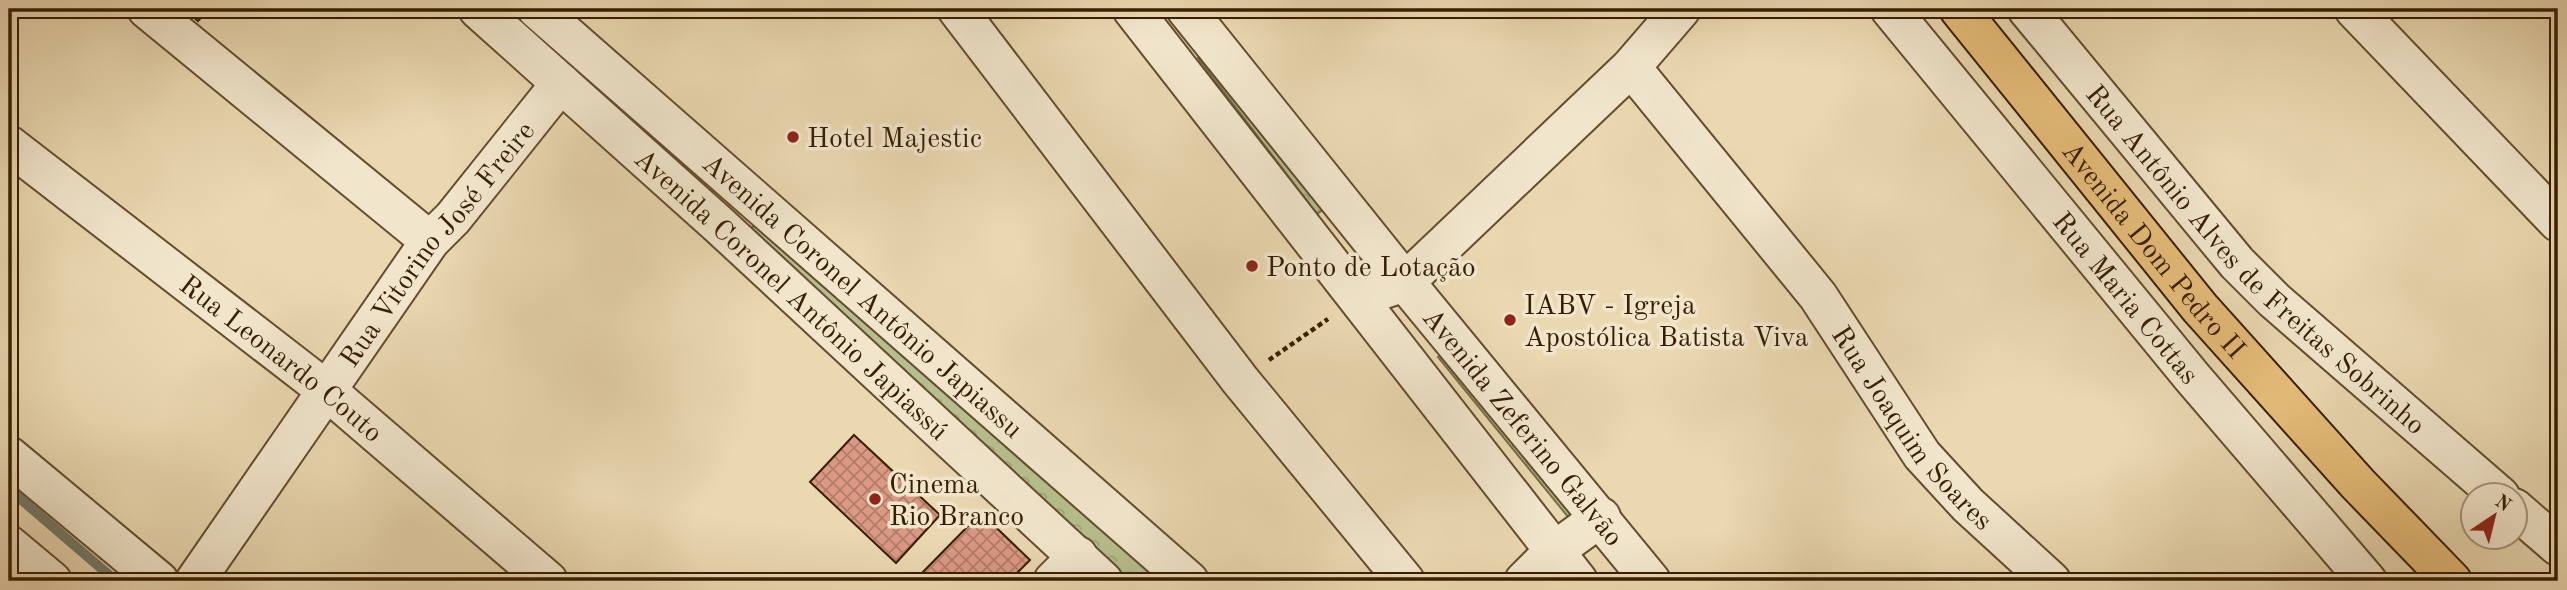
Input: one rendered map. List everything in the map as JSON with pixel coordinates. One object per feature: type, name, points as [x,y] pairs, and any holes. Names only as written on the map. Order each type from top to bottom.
[{"type":"main road","name":"Avenida Dom Pedro II","points":[[1959,9],[2200,308],[2358,484],[2452,581]]},
{"type":"street","points":[[147,9],[430,241]]},
{"type":"street","name":"Avenida Coronel Antônio Japiassú","points":[[478,9],[718,224],[1078,573]]},
{"type":"street","name":"Avenida Coronel Antônio Japiassu","points":[[537,9],[1189,581]]},
{"type":"street","points":[[957,9],[1240,380],[1405,581]]},
{"type":"street","name":"Avenida Zeferino Galvão","points":[[1132,9],[1577,581]]},
{"type":"street","name":"Avenida Zeferino Galvão","points":[[1186,9],[1405,282],[1651,581]]},
{"type":"street","points":[[1359,298],[1405,282],[1630,67],[1681,9]]},
{"type":"street","name":"Rua Maria Cottas","points":[[1890,9],[2192,377],[2367,581]]},
{"type":"street","name":"Rua Antônio Alves de Freitas Sobrinho","points":[[2027,9],[2237,263],[2274,300],[2485,482]]},
{"type":"street","points":[[2354,9],[2558,222]]},
{"type":"street","name":"Rua Joaquim Soares","points":[[1630,67],[1818,296],[1922,455],[1968,505],[2051,581]]},
{"type":"street","name":"Rua Vitorino José Freire","points":[[195,581],[430,241],[453,218],[561,83]]},
{"type":"street","name":"Rua Leonardo Couto","points":[[9,145],[326,390],[548,581]]},
{"type":"street","points":[[718,224],[747,192]]},
{"type":"street","points":[[9,456],[159,581]]},
{"type":"street","points":[[1524,581],[1553,552],[1601,517]]},
{"type":"street","points":[[2528,519],[2558,546]]},
{"type":"street","points":[[9,545],[52,581]]},
{"type":"path","points":[[1240,380],[1359,298]]},
{"type":"green space","points":[[495,9],[519,9],[715,186],[710,200]]},
{"type":"green space","points":[[1210,47],[1335,202],[1317,214],[1198,58]]},
{"type":"green space","points":[[766,222],[1167,581],[1120,581],[746,241],[752,227]]},
{"type":"green space","points":[[1453,348],[1581,507],[1569,518],[1438,357]]},
{"type":"building","points":[[184,9],[209,9],[198,21]]},
{"type":"building","name":"Cinema Rio Branco","points":[[854,435],[940,515],[896,563],[810,482]]},
{"type":"building","points":[[981,513],[1030,560],[1009,581],[914,581]]},
{"type":"waterway","points":[[9,489],[116,581]]},
{"type":"place","name":"Hotel Majestic","points":[[793,137]]},
{"type":"place","name":"Ponto de Lotação","points":[[1252,266]]},
{"type":"place","name":"IABV - Igreja Apostólica Batista Viva","points":[[1510,320]]},
{"type":"place","name":"Cinema Rio Branco","points":[[875,499]]}]
